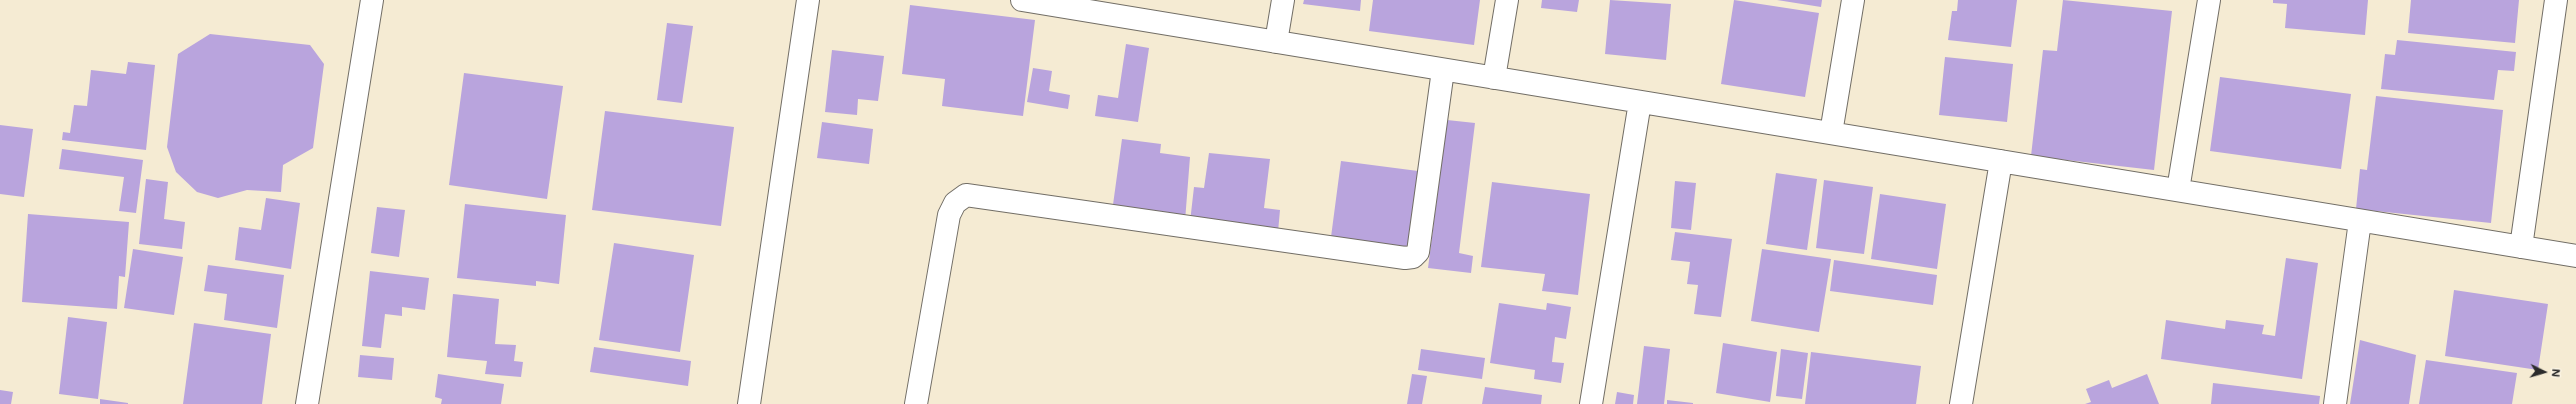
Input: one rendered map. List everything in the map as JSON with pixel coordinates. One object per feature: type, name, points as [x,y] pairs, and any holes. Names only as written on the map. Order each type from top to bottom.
[{"type":"street","points":[[307,404],[372,0]]},
{"type":"street","points":[[749,404],[808,0]]},
{"type":"street","points":[[1022,0],[2576,256]]},
{"type":"street","points":[[1276,42],[1283,0]]},
{"type":"street","points":[[1494,78],[1507,0]]},
{"type":"street","points":[[1830,134],[1853,0]]},
{"type":"street","points":[[2178,190],[2208,0]]},
{"type":"street","points":[[2521,247],[2556,0]]},
{"type":"street","points":[[916,404],[949,215],[955,203],[966,195],[1405,258],[1414,257],[1418,252],[1443,70]]},
{"type":"street","points":[[1591,404],[1640,102]]},
{"type":"street","points":[[1961,404],[2001,161]]},
{"type":"street","points":[[2335,404],[2360,221]]},
{"type":"building","points":[[1304,0],[1361,0],[1360,11],[1303,4]]},
{"type":"building","points":[[1373,0],[1480,0],[1474,45],[1369,31]]},
{"type":"building","points":[[1542,0],[1579,0],[1577,12],[1541,8]]},
{"type":"building","points":[[1610,0],[1671,4],[1666,60],[1605,54]]},
{"type":"building","points":[[1734,0],[1819,13],[1805,97],[1721,84]]},
{"type":"building","points":[[1777,0],[1822,0],[1821,7]]},
{"type":"building","points":[[1958,0],[2017,0],[2011,47],[1948,40],[1952,11],[1957,11]]},
{"type":"building","points":[[2063,0],[2172,11],[2154,170],[2031,156],[2043,50],[2057,51]]},
{"type":"building","points":[[2273,0],[2368,0],[2365,35],[2285,28],[2287,4],[2273,3]]},
{"type":"building","points":[[2411,0],[2519,0],[2515,43],[2408,33]]},
{"type":"building","points":[[910,5],[1035,20],[1023,116],[942,106],[945,79],[902,74]]},
{"type":"building","points":[[667,23],[693,26],[682,103],[657,100]]},
{"type":"building","points":[[210,34],[310,45],[324,64],[313,148],[283,165],[281,192],[247,190],[218,198],[197,192],[176,172],[167,147],[178,54]]},
{"type":"building","points":[[2397,40],[2516,52],[2514,71],[2498,70],[2494,100],[2381,89],[2385,54],[2395,55]]},
{"type":"building","points":[[1126,44],[1149,48],[1138,122],[1095,116],[1098,95],[1118,98]]},
{"type":"building","points":[[832,50],[884,56],[878,101],[858,99],[857,115],[825,112]]},
{"type":"building","points":[[1945,57],[2013,64],[2007,122],[1939,115]]},
{"type":"building","points":[[128,62],[155,65],[146,150],[62,140],[63,132],[70,133],[74,105],[87,106],[91,70],[126,74]]},
{"type":"building","points":[[1033,68],[1052,71],[1049,91],[1070,95],[1068,109],[1027,102]]},
{"type":"building","points":[[464,73],[563,86],[547,199],[449,185]]},
{"type":"building","points":[[2220,77],[2351,94],[2341,169],[2210,151]]},
{"type":"building","points":[[2376,96],[2503,110],[2491,223],[2356,209],[2360,169],[2367,170]]},
{"type":"building","points":[[605,111],[734,127],[721,226],[592,210]]},
{"type":"building","points":[[1447,120],[1475,123],[1459,253],[1473,256],[1471,273],[1428,268]]},
{"type":"building","points":[[822,122],[873,129],[869,164],[817,158]]},
{"type":"building","points":[[0,125],[33,129],[24,197],[0,194]]},
{"type":"building","points":[[1122,139],[1161,144],[1160,153],[1190,157],[1185,221],[1112,212]]},
{"type":"building","points":[[62,149],[143,160],[136,213],[119,211],[124,177],[59,169]]},
{"type":"building","points":[[1209,153],[1270,159],[1264,208],[1280,210],[1278,232],[1190,222],[1194,187],[1204,188]]},
{"type":"building","points":[[1341,161],[1418,171],[1408,247],[1331,237]]},
{"type":"building","points":[[1776,173],[1817,179],[1807,250],[1766,244]]},
{"type":"building","points":[[146,179],[168,182],[164,219],[185,222],[182,249],[139,244]]},
{"type":"building","points":[[1824,180],[1873,187],[1864,254],[1816,248]]},
{"type":"building","points":[[1675,181],[1696,183],[1691,230],[1671,228]]},
{"type":"building","points":[[1492,182],[1590,194],[1578,295],[1542,291],[1545,274],[1481,267]]},
{"type":"building","points":[[1880,194],[1946,204],[1937,269],[1871,259]]},
{"type":"building","points":[[266,198],[300,203],[291,269],[235,260],[239,227],[261,230]]},
{"type":"building","points":[[465,204],[566,215],[559,284],[536,281],[536,286],[457,278]]},
{"type":"building","points":[[377,207],[405,210],[399,257],[371,253]]},
{"type":"building","points":[[28,214],[129,222],[125,277],[119,276],[117,309],[22,302]]},
{"type":"building","points":[[1675,232],[1732,239],[1721,317],[1694,314],[1698,285],[1687,284],[1690,262],[1671,260]]},
{"type":"building","points":[[614,243],[694,255],[680,352],[599,340]]},
{"type":"building","points":[[133,249],[183,257],[174,315],[124,308]]},
{"type":"building","points":[[1762,249],[1831,259],[1819,332],[1751,321]]},
{"type":"building","points":[[2286,258],[2318,263],[2302,379],[2161,359],[2166,320],[2225,329],[2226,320],[2264,325],[2262,334],[2275,336]]},
{"type":"building","points":[[1834,260],[1937,275],[1933,305],[1830,291]]},
{"type":"building","points":[[208,265],[284,275],[277,328],[224,320],[227,294],[204,291]]},
{"type":"building","points":[[370,271],[429,278],[425,310],[402,307],[402,316],[385,314],[381,348],[362,346]]},
{"type":"building","points":[[2454,290],[2548,304],[2538,370],[2445,356]]},
{"type":"building","points":[[453,294],[499,299],[495,344],[516,345],[514,361],[523,362],[521,377],[485,374],[487,361],[447,357]]},
{"type":"building","points":[[1499,303],[1546,310],[1547,303],[1571,307],[1566,339],[1555,337],[1552,362],[1564,363],[1561,383],[1534,379],[1535,370],[1490,363]]},
{"type":"building","points":[[68,317],[107,322],[98,399],[59,394]]},
{"type":"building","points":[[194,323],[271,334],[262,404],[183,404]]},
{"type":"building","points":[[2360,340],[2416,355],[2409,404],[2350,404]]},
{"type":"building","points":[[1723,343],[1777,352],[1770,402],[1716,393]]},
{"type":"building","points":[[1644,346],[1670,349],[1664,404],[1637,404]]},
{"type":"building","points":[[594,347],[691,361],[688,386],[590,372]]},
{"type":"building","points":[[1421,349],[1485,358],[1482,379],[1418,370]]},
{"type":"building","points":[[1781,349],[1808,353],[1802,399],[1776,396]]},
{"type":"building","points":[[1811,352],[1921,366],[1916,404],[1805,404]]},
{"type":"building","points":[[360,355],[394,358],[392,380],[358,377]]},
{"type":"building","points":[[2426,360],[2517,373],[2512,404],[2419,404]]},
{"type":"building","points":[[438,374],[504,384],[501,404],[441,404],[442,399],[435,397]]},
{"type":"building","points":[[1412,374],[1427,376],[1422,404],[1407,404]]},
{"type":"building","points":[[2147,374],[2159,404],[2085,404],[2091,402],[2086,389],[2109,380],[2112,388]]},
{"type":"building","points":[[2213,383],[2320,396],[2319,404],[2211,404]]},
{"type":"building","points":[[1485,387],[1542,395],[1541,404],[1482,404]]},
{"type":"building","points":[[0,390],[13,392],[11,404],[0,404]]},
{"type":"building","points":[[1617,392],[1634,395],[1633,404],[1615,404]]},
{"type":"building","points":[[100,399],[128,403],[128,404],[100,404]]},
{"type":"building","points":[[1667,400],[1693,403],[1693,404],[1667,404]]}]
